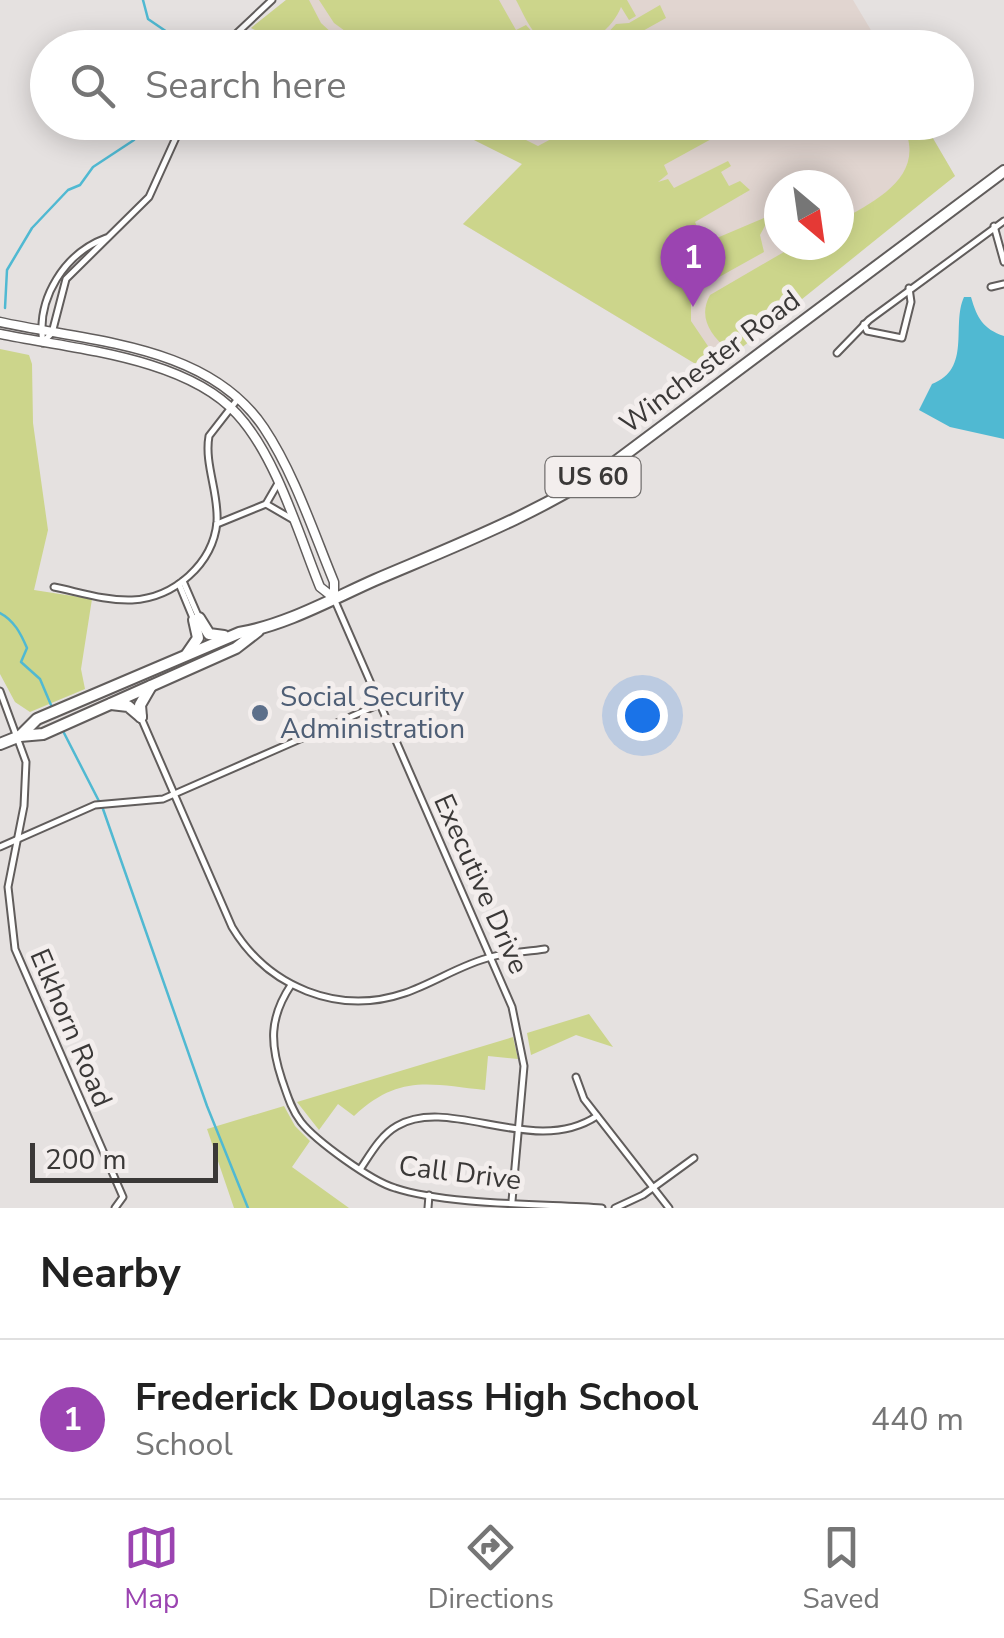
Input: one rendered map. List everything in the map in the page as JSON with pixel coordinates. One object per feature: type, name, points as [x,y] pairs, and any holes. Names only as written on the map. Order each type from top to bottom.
[{"type":"highway","name":"Winchester Road","points":[[20,736],[37,720],[524,515],[596,475],[1004,171]]},
{"type":"highway","points":[[196,618],[213,636],[240,632]]},
{"type":"highway","points":[[184,657],[198,638],[196,618]]},
{"type":"highway","name":"Winchester Road","points":[[0,744],[20,736],[43,734],[236,648],[259,629]]},
{"type":"highway","points":[[141,717],[140,705],[152,685]]},
{"type":"highway","points":[[108,704],[128,706],[141,717]]},
{"type":"main road","points":[[0,322],[183,363],[238,398],[262,424],[282,460],[334,582],[334,598]]},
{"type":"main road","points":[[0,334],[161,368],[200,385],[230,408],[258,444],[320,587],[334,598]]},
{"type":"street","points":[[240,30],[272,0]]},
{"type":"street","points":[[43,343],[52,333],[66,279],[149,197],[175,140]]},
{"type":"street","points":[[837,353],[864,324],[908,288],[1004,221]]},
{"type":"street","points":[[994,226],[1004,262]]},
{"type":"street","points":[[43,343],[41,330],[51,290],[65,265],[89,244],[108,237]]},
{"type":"street","points":[[992,287],[1004,284]]},
{"type":"street","points":[[864,324],[867,332],[902,338],[911,302],[908,288]]},
{"type":"street","points":[[54,587],[126,600],[150,597],[181,583],[205,558],[217,524],[208,442],[238,398]]},
{"type":"street","points":[[217,524],[266,504],[277,485]]},
{"type":"street","points":[[266,504],[292,519]]},
{"type":"street","points":[[181,583],[196,618]]},
{"type":"street","name":"Executive Drive","points":[[334,598],[512,1007],[524,1081],[512,1201]]},
{"type":"street","name":"Elkhorn Road","points":[[0,691],[20,736],[26,784],[8,898],[20,965],[123,1202],[115,1208]]},
{"type":"street","points":[[0,847],[95,804],[150,801],[174,794],[380,704]]},
{"type":"street","points":[[141,717],[242,942],[291,985],[343,1000],[388,998],[490,957],[545,949]]},
{"type":"street","name":"Call Drive","points":[[291,985],[276,1012],[271,1038],[289,1099],[308,1130],[360,1168],[386,1185],[428,1195],[602,1208]]},
{"type":"street","points":[[576,1077],[597,1116],[669,1208]]},
{"type":"street","points":[[360,1168],[390,1130],[408,1120],[567,1132],[597,1116]]},
{"type":"street","points":[[615,1208],[654,1188],[694,1158]]},
{"type":"street","points":[[428,1195],[428,1208]]},
{"type":"shaded area","points":[[286,0],[853,0],[871,30],[255,30],[251,28]]},
{"type":"shaded area","points":[[474,140],[934,140],[955,176],[854,254],[854,170],[764,170],[764,260],[846,260],[704,369],[463,224],[522,164]]},
{"type":"green space","points":[[286,0],[309,0],[329,30],[251,28]]},
{"type":"green space","points":[[319,0],[499,0],[516,30],[344,30]]},
{"type":"green space","points":[[516,0],[627,0],[636,16],[629,20],[621,7],[605,30],[533,30]]},
{"type":"green space","points":[[660,5],[666,18],[644,30],[610,30],[616,24],[629,23]]},
{"type":"green space","points":[[474,140],[526,140],[538,146],[549,140],[710,140],[664,165],[668,174],[658,182],[668,179],[674,188],[728,161],[731,166],[721,172],[729,186],[740,181],[750,190],[695,222],[698,229],[689,238],[698,234],[705,243],[764,218],[760,235],[764,252],[712,281],[691,300],[691,321],[716,358],[704,369],[463,224],[522,164]]},
{"type":"green space","points":[[909,140],[934,140],[955,176],[854,257],[854,212],[895,184],[909,157]]},
{"type":"green space","points":[[770,260],[851,260],[740,349],[727,349],[708,325],[705,311],[710,295]]},
{"type":"green space","points":[[0,349],[29,355],[32,364],[33,423],[48,530],[34,590],[92,599],[81,669],[85,689],[30,712],[15,702],[0,674]]},
{"type":"green space","points":[[589,1014],[613,1047],[576,1035],[531,1055],[527,1033]]},
{"type":"green space","points":[[513,1037],[518,1059],[488,1056],[485,1090],[431,1085],[400,1088],[386,1093],[354,1116],[338,1104],[319,1130],[297,1102]]},
{"type":"green space","points":[[284,1106],[295,1126],[310,1141],[292,1167],[349,1208],[234,1208],[207,1129]]},
{"type":"water","points":[[964,297],[971,297],[986,326],[1004,336],[1004,439],[950,427],[919,410],[932,384],[952,368]]},
{"type":"waterway","points":[[143,0],[148,19],[164,30]]},
{"type":"waterway","points":[[5,308],[7,270],[32,228],[68,190],[80,185],[93,167],[134,140]]},
{"type":"waterway","points":[[0,613],[20,633],[27,648],[21,662],[40,679],[51,705]]},
{"type":"waterway","points":[[63,731],[103,809],[207,1106],[248,1208]]},
{"type":"place","name":"Frederick Douglass High School","points":[[693,307]]},
{"type":"place","name":"Social Security Administration","points":[[260,713]]}]
